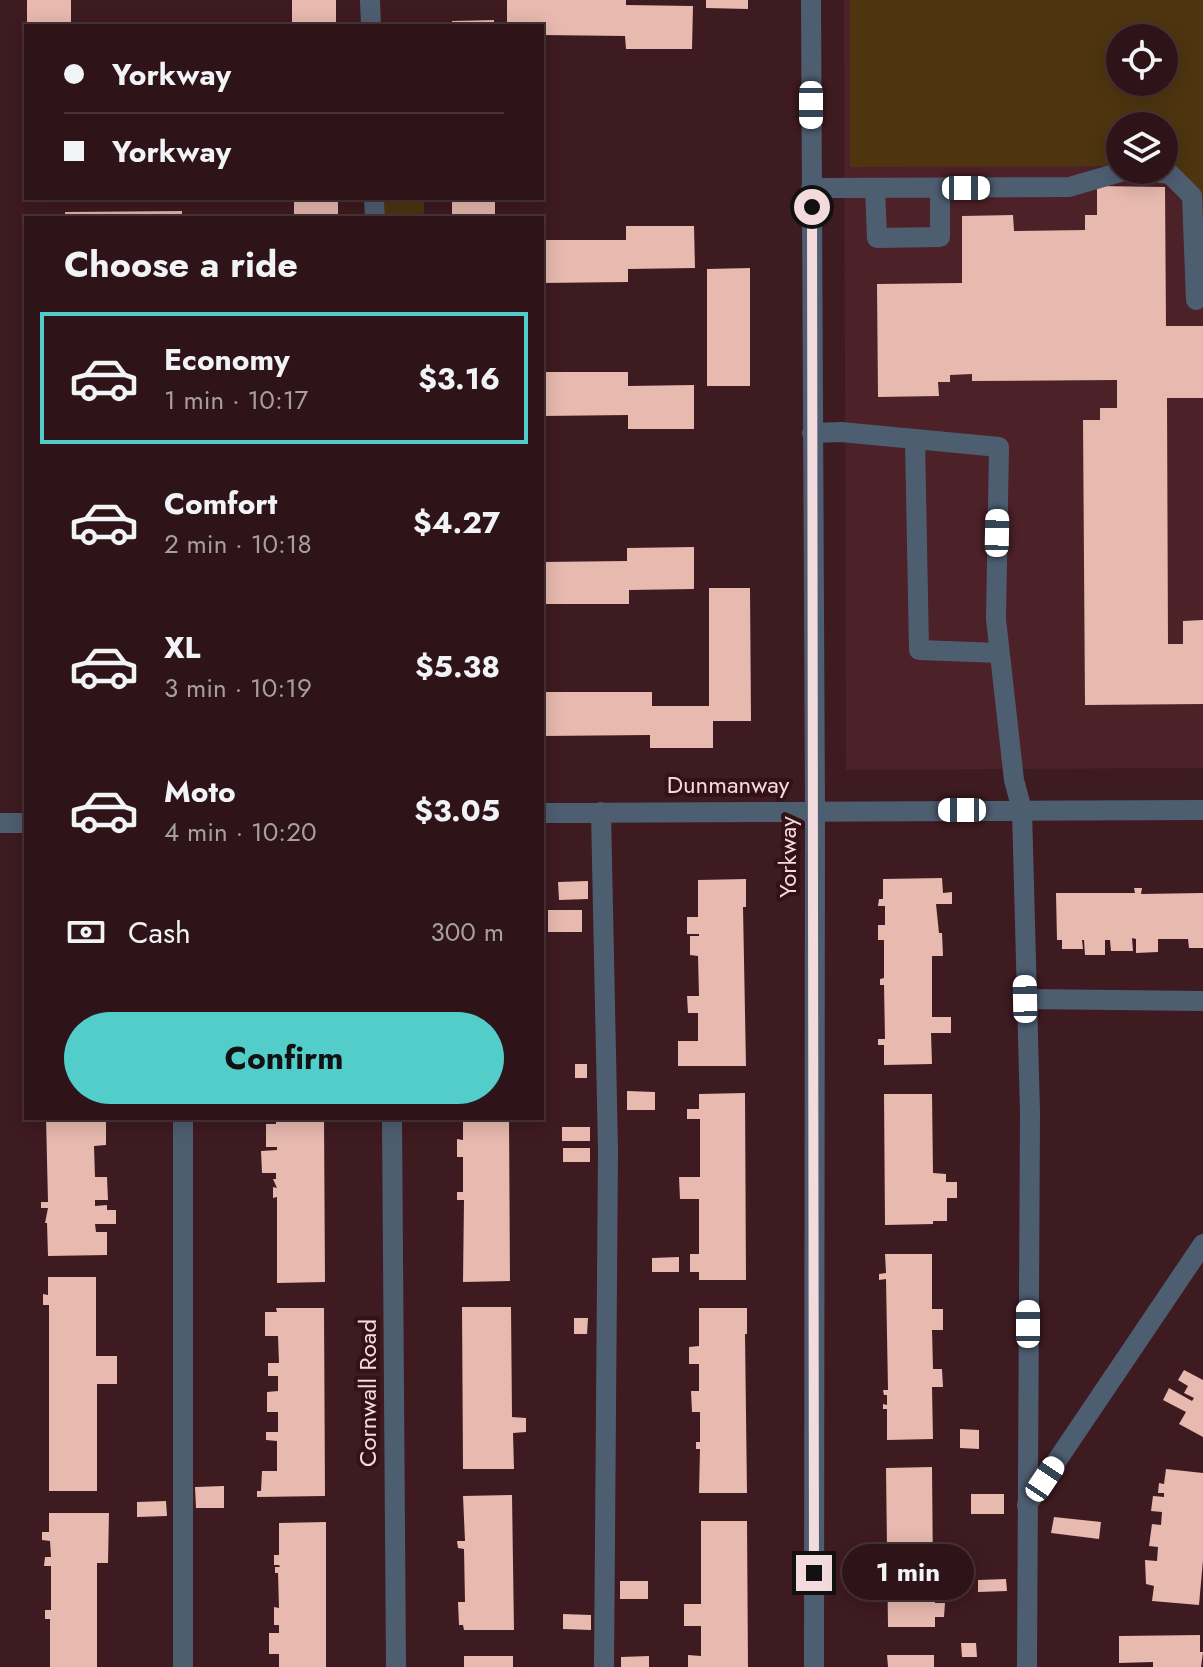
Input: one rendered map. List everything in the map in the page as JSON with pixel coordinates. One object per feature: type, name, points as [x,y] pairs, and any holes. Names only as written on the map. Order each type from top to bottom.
[{"type":"street","points":[[370,0],[371,24]]},
{"type":"street","name":"Yorkway","points":[[811,0],[815,811],[814,1667]]},
{"type":"street","points":[[811,188],[1069,187],[1106,176]]},
{"type":"street","points":[[1178,182],[1192,196],[1196,300]]},
{"type":"street","points":[[875,188],[877,238],[940,237],[940,188]]},
{"type":"street","points":[[812,433],[841,432],[999,447],[996,619],[1014,780],[1022,810],[1030,1112],[1027,1667]]},
{"type":"street","points":[[915,439],[919,650],[1000,653]]},
{"type":"street","name":"Dunmanway","points":[[544,813],[1203,810]]},
{"type":"street","points":[[601,812],[608,1150],[604,1667]]},
{"type":"street","points":[[0,823],[24,823]]},
{"type":"street","points":[[1025,999],[1203,1001]]},
{"type":"street","points":[[183,1120],[183,1667]]},
{"type":"street","name":"Cornwall Road","points":[[392,1120],[396,1667]]},
{"type":"street","points":[[1027,1505],[1203,1244]]},
{"type":"shaded area","points":[[844,0],[1203,0],[1203,768],[846,770]]},
{"type":"shaded area","points":[[850,0],[1203,0],[1203,213],[1175,184],[1178,184],[1178,112],[1106,112],[1106,166],[850,167]]},
{"type":"shaded area","points":[[384,200],[424,200],[421,216],[385,216]]},
{"type":"building","points":[[27,0],[71,0],[71,23],[180,22],[180,24],[27,24]]},
{"type":"building","points":[[292,0],[336,0],[336,24],[292,24]]},
{"type":"building","points":[[507,0],[626,0],[626,5],[693,6],[692,49],[626,49],[625,36],[544,35],[544,24],[507,24]]},
{"type":"building","points":[[706,0],[748,0],[748,9],[706,8]]},
{"type":"building","points":[[494,20],[494,24],[452,24],[452,21]]},
{"type":"building","points":[[1097,186],[1165,187],[1166,326],[1203,326],[1203,398],[1167,398],[1168,644],[1183,644],[1183,621],[1203,620],[1203,704],[1085,705],[1083,420],[1100,420],[1100,408],[1117,408],[1117,380],[972,381],[972,374],[950,375],[950,382],[938,382],[939,396],[878,397],[877,284],[962,283],[962,216],[1013,215],[1014,231],[1085,230],[1085,215],[1097,215]]},
{"type":"building","points":[[294,200],[338,200],[338,216],[294,216]]},
{"type":"building","points":[[452,200],[495,200],[495,216],[452,216]]},
{"type":"building","points":[[182,211],[182,216],[65,216],[65,212]]},
{"type":"building","points":[[626,226],[694,226],[695,268],[628,269],[628,282],[544,283],[544,240],[626,240]]},
{"type":"building","points":[[750,268],[750,386],[707,386],[707,269]]},
{"type":"building","points":[[544,372],[628,372],[628,386],[694,385],[694,429],[628,429],[628,415],[544,416]]},
{"type":"building","points":[[694,547],[694,589],[629,590],[629,604],[544,604],[544,562],[627,561],[627,548]]},
{"type":"building","points":[[709,588],[750,588],[751,721],[713,721],[713,748],[650,748],[650,735],[544,736],[544,692],[652,692],[652,706],[709,706]]},
{"type":"building","points":[[942,878],[943,893],[952,892],[952,904],[936,904],[943,956],[932,956],[932,1017],[951,1017],[951,1033],[931,1033],[932,1064],[884,1065],[884,1045],[878,1045],[878,1039],[885,1039],[884,985],[880,985],[880,979],[884,978],[884,940],[878,940],[878,925],[885,925],[885,906],[878,906],[879,899],[883,899],[883,879]]},
{"type":"building","points":[[746,879],[746,907],[743,907],[746,1066],[678,1066],[678,1041],[698,1041],[698,1013],[688,1013],[687,996],[699,996],[698,956],[690,955],[690,936],[699,934],[687,934],[687,917],[698,917],[698,880]]},
{"type":"building","points":[[588,881],[588,899],[559,900],[558,882]]},
{"type":"building","points":[[1134,888],[1142,888],[1141,894],[1203,893],[1203,948],[1189,948],[1188,939],[1158,939],[1158,952],[1136,953],[1136,939],[1132,938],[1133,951],[1111,951],[1110,940],[1105,940],[1105,955],[1085,955],[1084,940],[1083,949],[1062,949],[1062,940],[1057,940],[1056,893],[1135,893]]},
{"type":"building","points":[[548,910],[582,910],[582,932],[548,932]]},
{"type":"building","points":[[575,1064],[587,1064],[587,1078],[575,1078]]},
{"type":"building","points":[[627,1091],[655,1092],[655,1110],[627,1110]]},
{"type":"building","points":[[745,1093],[746,1280],[699,1280],[699,1272],[690,1272],[690,1254],[699,1254],[699,1199],[680,1199],[679,1177],[700,1177],[700,1119],[687,1119],[687,1109],[699,1109],[699,1094]]},
{"type":"building","points":[[884,1094],[932,1094],[933,1173],[946,1174],[946,1182],[957,1182],[957,1198],[947,1198],[947,1221],[885,1225]]},
{"type":"building","points":[[46,1120],[106,1122],[106,1145],[94,1146],[95,1177],[107,1177],[108,1200],[95,1200],[95,1206],[107,1205],[107,1210],[116,1210],[116,1224],[95,1224],[96,1232],[107,1232],[107,1255],[48,1256],[45,1223],[48,1208],[41,1208],[41,1202],[48,1202]]},
{"type":"building","points":[[324,1120],[325,1282],[277,1283],[277,1197],[273,1198],[273,1187],[277,1188],[273,1179],[276,1179],[276,1173],[262,1173],[261,1151],[277,1150],[277,1147],[266,1147],[266,1124],[276,1124],[276,1121],[265,1121]]},
{"type":"building","points":[[463,1120],[509,1120],[510,1281],[463,1282],[464,1200],[457,1200],[457,1192],[463,1192],[463,1157],[457,1157],[457,1139],[463,1140]]},
{"type":"building","points":[[562,1127],[590,1127],[590,1141],[562,1141]]},
{"type":"building","points":[[563,1148],[590,1148],[590,1162],[563,1162]]},
{"type":"building","points":[[885,1254],[932,1254],[932,1309],[943,1309],[943,1330],[932,1330],[933,1369],[942,1369],[943,1387],[932,1387],[933,1439],[887,1440],[887,1409],[883,1409],[883,1404],[887,1405],[887,1395],[883,1390],[888,1390],[886,1279],[879,1280],[879,1274],[886,1273]]},
{"type":"building","points":[[679,1257],[679,1272],[652,1272],[652,1258]]},
{"type":"building","points":[[48,1277],[96,1277],[96,1356],[117,1356],[117,1384],[97,1384],[97,1491],[49,1491],[49,1305],[43,1305],[43,1294],[48,1295]]},
{"type":"building","points":[[462,1307],[511,1307],[512,1417],[526,1418],[526,1432],[513,1433],[514,1469],[463,1469]]},
{"type":"building","points":[[276,1308],[324,1308],[325,1496],[257,1497],[257,1491],[261,1491],[262,1471],[277,1471],[277,1441],[266,1440],[266,1432],[278,1432],[278,1412],[267,1412],[267,1392],[278,1391],[278,1376],[268,1376],[268,1363],[279,1363],[278,1336],[265,1336],[265,1312],[277,1312]]},
{"type":"building","points":[[699,1308],[747,1308],[747,1493],[699,1493],[700,1449],[696,1449],[696,1442],[700,1442],[700,1412],[692,1412],[691,1391],[699,1391],[699,1364],[689,1364],[689,1347],[699,1346]]},
{"type":"building","points":[[574,1318],[588,1318],[587,1334],[574,1334]]},
{"type":"building","points":[[1184,1370],[1203,1380],[1203,1437],[1179,1424],[1186,1412],[1163,1400],[1169,1388],[1192,1401],[1194,1398],[1184,1393],[1188,1386],[1178,1380]]},
{"type":"building","points":[[960,1429],[979,1430],[979,1449],[960,1448]]},
{"type":"building","points":[[932,1467],[933,1575],[944,1575],[944,1590],[935,1591],[935,1603],[945,1603],[944,1617],[935,1617],[935,1627],[888,1627],[886,1468]]},
{"type":"building","points":[[1166,1469],[1203,1473],[1203,1560],[1199,1605],[1152,1601],[1154,1586],[1146,1584],[1145,1560],[1157,1561],[1158,1547],[1149,1546],[1152,1524],[1161,1525],[1162,1512],[1151,1511],[1153,1496],[1164,1497],[1164,1493],[1158,1493],[1159,1483],[1164,1484]]},
{"type":"building","points":[[224,1486],[224,1508],[196,1508],[195,1487]]},
{"type":"building","points":[[971,1494],[1004,1494],[1004,1514],[971,1514]]},
{"type":"building","points":[[512,1495],[514,1630],[464,1630],[463,1625],[459,1625],[458,1602],[465,1602],[464,1549],[458,1548],[457,1541],[465,1541],[463,1496]]},
{"type":"building","points":[[166,1501],[167,1516],[137,1517],[137,1502]]},
{"type":"building","points":[[49,1513],[109,1513],[108,1563],[97,1563],[97,1667],[50,1667],[50,1619],[45,1619],[45,1610],[51,1610],[51,1566],[44,1566],[45,1557],[51,1557],[50,1541],[42,1540],[42,1532],[49,1532]]},
{"type":"building","points":[[1054,1517],[1101,1522],[1099,1539],[1051,1533]]},
{"type":"building","points":[[701,1521],[747,1521],[748,1667],[688,1667],[688,1655],[701,1656],[701,1626],[684,1626],[684,1604],[701,1604]]},
{"type":"building","points":[[326,1522],[326,1667],[279,1667],[279,1654],[269,1654],[269,1633],[279,1633],[279,1625],[274,1625],[274,1607],[279,1608],[278,1573],[275,1573],[275,1567],[280,1567],[274,1565],[274,1555],[279,1555],[279,1523]]},
{"type":"building","points":[[1006,1579],[1007,1591],[978,1592],[978,1580]]},
{"type":"building","points":[[620,1581],[648,1581],[648,1599],[620,1599]]},
{"type":"building","points":[[563,1614],[591,1615],[591,1630],[563,1629]]},
{"type":"building","points":[[1200,1635],[1200,1652],[1203,1652],[1201,1667],[1153,1667],[1153,1662],[1119,1663],[1119,1636]]},
{"type":"building","points":[[961,1643],[976,1643],[977,1657],[962,1657]]},
{"type":"building","points":[[887,1655],[934,1655],[934,1667],[888,1667]]},
{"type":"building","points":[[464,1656],[513,1656],[513,1667],[464,1667]]},
{"type":"building","points":[[649,1656],[649,1667],[621,1667],[621,1657]]},
{"type":"route","points":[[812,207],[814,1573]]}]
